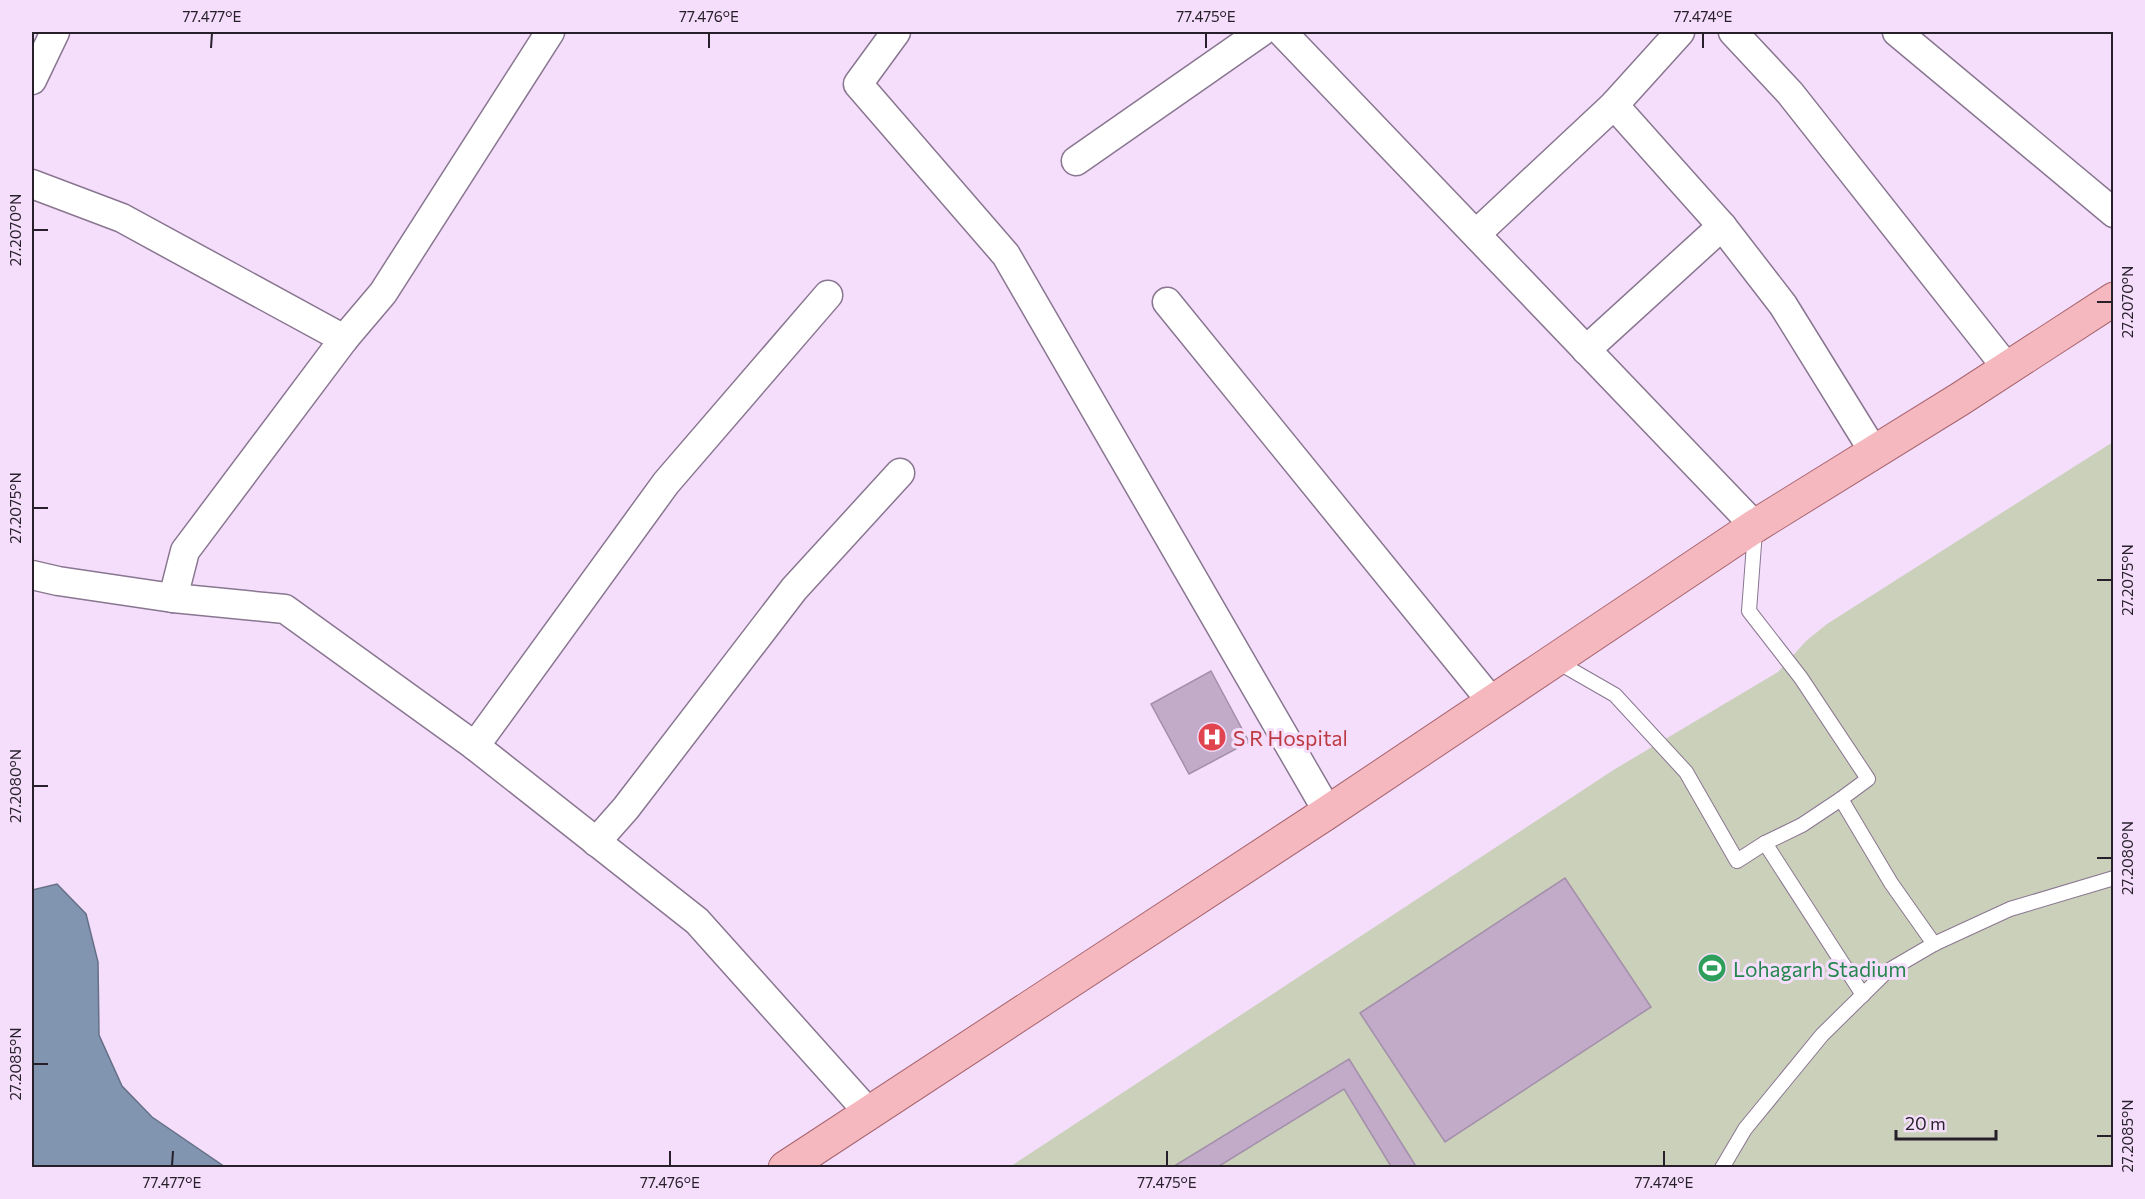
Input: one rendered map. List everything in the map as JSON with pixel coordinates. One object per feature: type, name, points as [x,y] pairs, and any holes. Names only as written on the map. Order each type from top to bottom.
[{"type":"main road","points":[[786,1167],[1328,812],[1755,526],[1874,453],[2114,299]]},
{"type":"street","points":[[32,80],[55,32]]},
{"type":"street","points":[[173,598],[185,551],[383,292],[550,32]]},
{"type":"street","points":[[896,32],[858,84],[1006,255],[1328,812]]},
{"type":"street","points":[[1076,160],[1261,32]]},
{"type":"street","points":[[1282,32],[1755,526]]},
{"type":"street","points":[[1476,234],[1614,105],[1680,32]]},
{"type":"street","points":[[1733,32],[1790,93],[2007,368]]},
{"type":"street","points":[[1897,32],[2114,213]]},
{"type":"street","points":[[1614,105],[1722,226],[1783,305],[1874,453]]},
{"type":"street","points":[[32,184],[122,218],[345,339]]},
{"type":"street","points":[[1587,350],[1722,226]]},
{"type":"street","points":[[476,746],[666,483],[828,295]]},
{"type":"street","points":[[1167,302],[1492,702]]},
{"type":"street","points":[[596,842],[626,808],[794,589],[900,473]]},
{"type":"street","points":[[32,575],[173,598],[285,609],[476,746],[696,921],[869,1113]]},
{"type":"lane","points":[[1554,660],[1615,695],[1686,772],[1737,861],[1765,843],[1802,825],[1841,800],[1868,779],[1801,678],[1749,610],[1755,526]]},
{"type":"lane","points":[[1841,800],[1891,884],[1934,944]]},
{"type":"lane","points":[[1765,843],[1863,995]]},
{"type":"lane","points":[[1722,1167],[1752,1120],[1822,1035],[1886,972],[1934,944],[2010,909],[2114,878]]},
{"type":"green space","name":"Lohagarh Stadium","points":[[2113,442],[2113,1167],[1008,1168],[1615,769],[1778,672],[1806,641],[1827,624]]},
{"type":"water","points":[[57,884],[86,914],[98,962],[99,1035],[122,1086],[152,1117],[225,1167],[32,1167],[32,890]]},
{"type":"building","points":[[1211,671],[1249,742],[1189,774],[1151,704]]},
{"type":"building","points":[[1565,878],[1651,1007],[1445,1142],[1360,1013]]},
{"type":"building","points":[[1349,1059],[1417,1168],[1392,1168],[1344,1089],[1216,1168],[1171,1168]]},
{"type":"place","name":"S R Hospital","points":[[1212,737]]},
{"type":"place","name":"Lohagarh Stadium","points":[[1712,968]]}]
